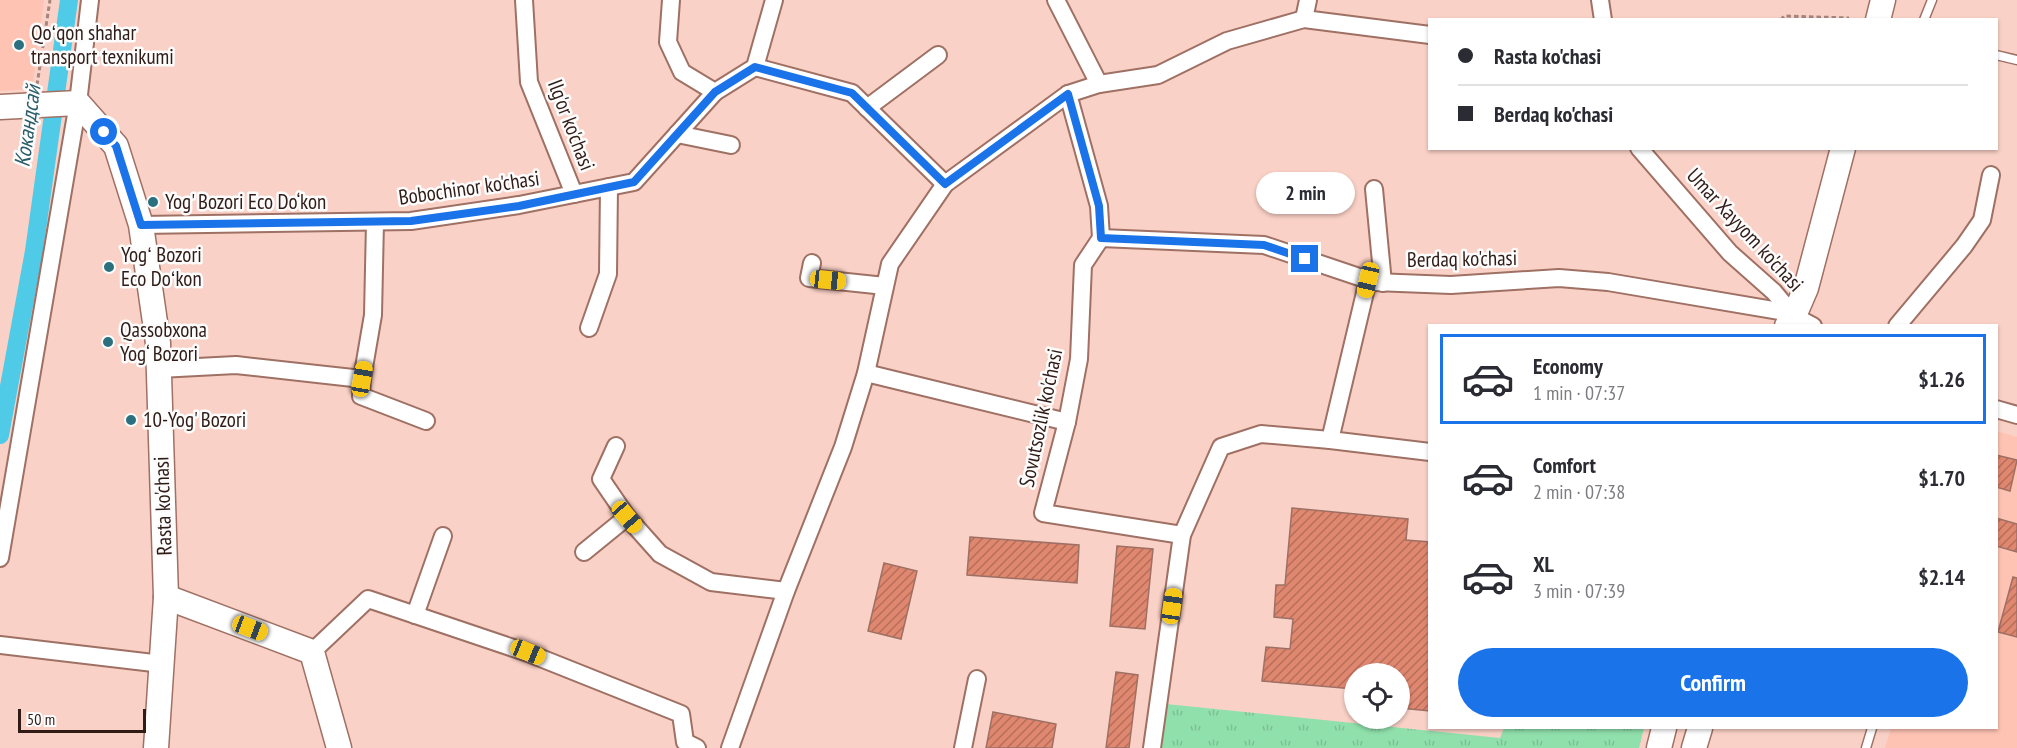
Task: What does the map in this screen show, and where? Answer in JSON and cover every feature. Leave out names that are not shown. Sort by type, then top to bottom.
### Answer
[{"type":"street","points":[[0,558],[78,103],[90,0]]},
{"type":"street","name":"Ilg'or ko'chasi","points":[[524,0],[529,82],[574,194]]},
{"type":"street","points":[[671,0],[668,42],[682,72],[715,92]]},
{"type":"street","points":[[774,0],[755,67],[852,93],[945,184]]},
{"type":"street","points":[[1056,0],[1099,84]]},
{"type":"street","points":[[1304,20],[1308,0]]},
{"type":"street","points":[[1600,0],[1603,18]]},
{"type":"street","points":[[1878,18],[1883,0]]},
{"type":"street","points":[[730,748],[786,591],[843,447],[866,373],[890,264],[945,184],[1068,94],[1099,84],[1158,75],[1227,41],[1304,20],[1428,35]]},
{"type":"street","points":[[867,108],[938,55]]},
{"type":"street","name":"Bobochinor ko'chasi","points":[[141,225],[411,221],[519,206],[634,182],[715,92],[755,67]]},
{"type":"street","points":[[1068,94],[1099,206],[1101,238]]},
{"type":"street","points":[[0,107],[78,103]]},
{"type":"street","name":"Rasta ko'chasi","points":[[78,103],[116,146],[141,225],[158,343],[166,597],[156,748]]},
{"type":"street","points":[[677,134],[731,145]]},
{"type":"street","name":"Umar Xayyom ko'chasi","points":[[1641,150],[1730,253],[1774,292],[1796,321]]},
{"type":"street","points":[[1796,321],[1842,150]]},
{"type":"street","points":[[1899,324],[1964,246],[1982,220],[1991,175]]},
{"type":"street","points":[[589,328],[608,274],[609,187]]},
{"type":"street","points":[[1330,440],[1376,281],[1374,189]]},
{"type":"street","points":[[375,222],[373,315],[361,396],[426,421]]},
{"type":"street","name":"Berdaq ko'chasi","points":[[1101,238],[1264,245],[1376,281],[1451,285],[1559,278],[1608,282],[1796,321]]},
{"type":"street","name":"Sovutsozlik ko'chasi","points":[[1101,238],[1083,265],[1079,359],[1067,422],[1043,513],[1182,535]]},
{"type":"street","points":[[812,263],[809,278],[885,286]]},
{"type":"street","points":[[159,369],[236,365],[362,379]]},
{"type":"street","points":[[866,373],[1067,422]]},
{"type":"street","points":[[1998,410],[2017,415]]},
{"type":"street","points":[[1152,748],[1182,535],[1221,447],[1261,434],[1428,452]]},
{"type":"street","points":[[616,446],[601,480],[627,517],[660,554],[711,582],[786,591]]},
{"type":"street","points":[[584,552],[627,517]]},
{"type":"street","points":[[415,615],[443,536]]},
{"type":"street","points":[[166,597],[312,652]]},
{"type":"street","points":[[312,652],[368,599],[528,652],[681,714],[685,742],[697,748]]},
{"type":"street","points":[[0,645],[162,664]]},
{"type":"street","points":[[312,652],[339,748]]},
{"type":"street","points":[[963,748],[977,679]]},
{"type":"street","points":[[1659,748],[1664,729]]},
{"type":"street","points":[[1694,748],[1700,729]]},
{"type":"lane","points":[[1925,18],[1932,0]]},
{"type":"lane","points":[[1998,55],[2017,60]]},
{"type":"lane","points":[[1866,748],[1872,729]]},
{"type":"path","points":[[34,104],[50,0]]},
{"type":"path","points":[[1782,18],[1784,16],[1849,18]]},
{"type":"shaded area","name":"Qoʻqon shahar transport texnikumi","points":[[0,0],[44,0],[32,89],[0,91]]},
{"type":"shaded area","points":[[1998,431],[2017,437],[2017,748],[1885,748],[1891,729],[1998,729]]},
{"type":"green space","points":[[1166,704],[1344,722],[1344,729],[1410,729],[1500,738],[1504,729],[1644,729],[1639,748],[1161,748]]},
{"type":"building","points":[[1998,455],[2017,460],[2010,491],[1998,488]]},
{"type":"building","points":[[1292,508],[1408,519],[1406,540],[1428,542],[1428,711],[1410,709],[1410,663],[1344,663],[1344,688],[1262,681],[1266,647],[1290,649],[1293,619],[1274,617],[1276,585],[1285,585]]},
{"type":"building","points":[[1998,519],[2017,524],[2017,552],[1998,547]]},
{"type":"building","points":[[970,537],[1079,545],[1077,583],[967,575]]},
{"type":"building","points":[[1117,546],[1153,549],[1145,629],[1110,626]]},
{"type":"building","points":[[884,563],[917,571],[901,639],[868,631]]},
{"type":"building","points":[[2013,577],[2017,578],[2017,637],[1998,632]]},
{"type":"building","points":[[1116,672],[1138,675],[1129,748],[1106,748]]},
{"type":"building","points":[[993,712],[1056,724],[1052,748],[986,748]]},
{"type":"waterway","name":"Кокандсай","points":[[0,435],[34,251],[69,0]]},
{"type":"place","name":"Qoʻqon shahar transport texnikumi","points":[[19,45]]},
{"type":"place","name":"Yog' Bozori Eco Do‘kon","points":[[153,202]]},
{"type":"place","name":"Yogʻ Bozori Eco Doʻkon","points":[[109,267]]},
{"type":"place","name":"Qassobxona Yog‘ Bozori","points":[[108,342]]},
{"type":"place","name":"10-Yog' Bozori","points":[[131,420]]},
{"type":"route","points":[[104,132],[116,146],[141,225],[411,221],[519,206],[634,182],[715,92],[755,67],[852,93],[945,184],[1068,94],[1099,206],[1101,238],[1264,245],[1305,259]]}]
